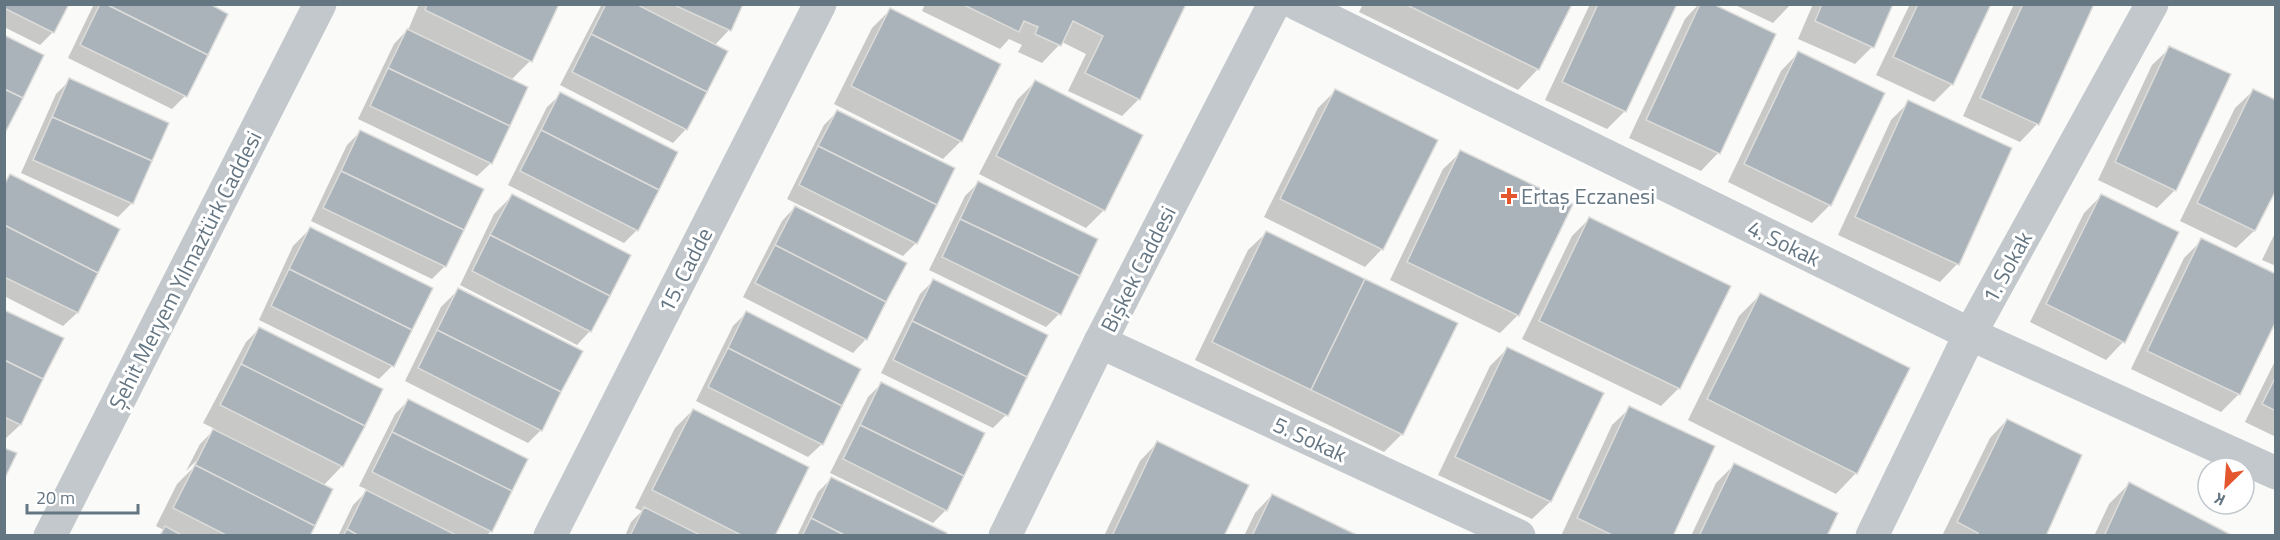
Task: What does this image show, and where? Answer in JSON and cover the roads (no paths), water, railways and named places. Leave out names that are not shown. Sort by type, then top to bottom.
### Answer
[{"type":"street","name":"Şehit Meryem Yılmaztürk Caddesi","points":[[50,536],[320,4]]},
{"type":"street","name":"15. Cadde","points":[[550,536],[820,4]]},
{"type":"street","name":"Bişkek Caddesi","points":[[1005,536],[1100,342],[1274,4]]},
{"type":"street","name":"4. Sokak","points":[[1297,4],[1970,334],[2276,473]]},
{"type":"street","name":"1. Sokak","points":[[1872,536],[1970,334],[2152,4]]},
{"type":"street","name":"5. Sokak","points":[[1100,342],[1519,536]]},
{"type":"place","name":"Ertaş Eczanesi","points":[[1509,196]]}]
